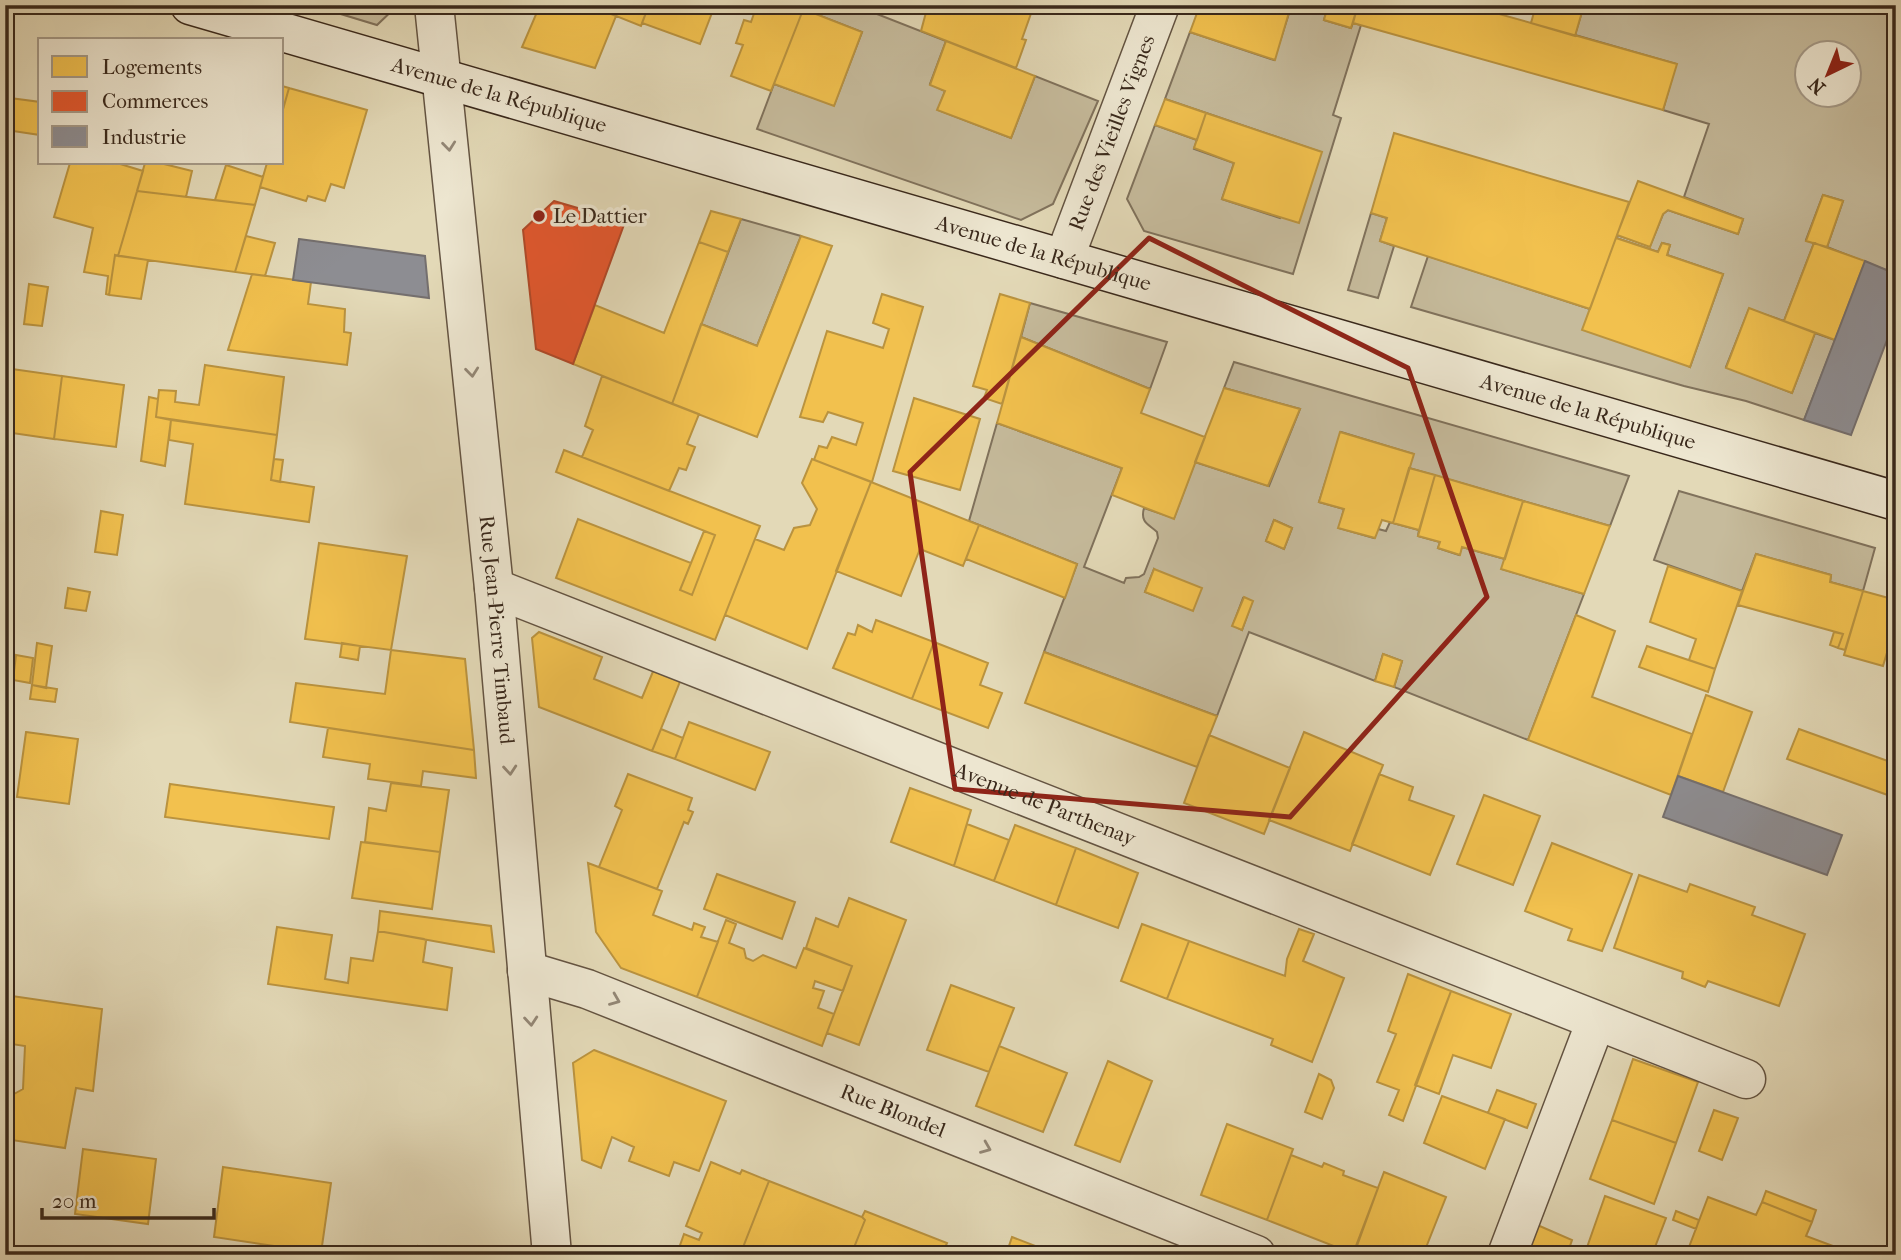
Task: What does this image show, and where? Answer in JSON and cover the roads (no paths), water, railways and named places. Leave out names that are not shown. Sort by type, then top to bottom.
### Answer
[{"type":"street","name":"Avenue de la République","points":[[190,5],[1896,501]]},
{"type":"street","name":"Rue Jean-Pierre Timbaud","points":[[435,5],[494,588],[552,1255]]},
{"type":"street","name":"Rue des Vieilles Vignes","points":[[1064,259],[1160,5]]},
{"type":"street","name":"Avenue de Parthenay","points":[[494,588],[1746,1079]]},
{"type":"street","name":"Rue Blondel","points":[[527,971],[587,989],[1256,1255]]},
{"type":"street","points":[[1507,1255],[1596,1021]]},
{"type":"place","name":"Le Dattier","points":[[539,216]]}]
